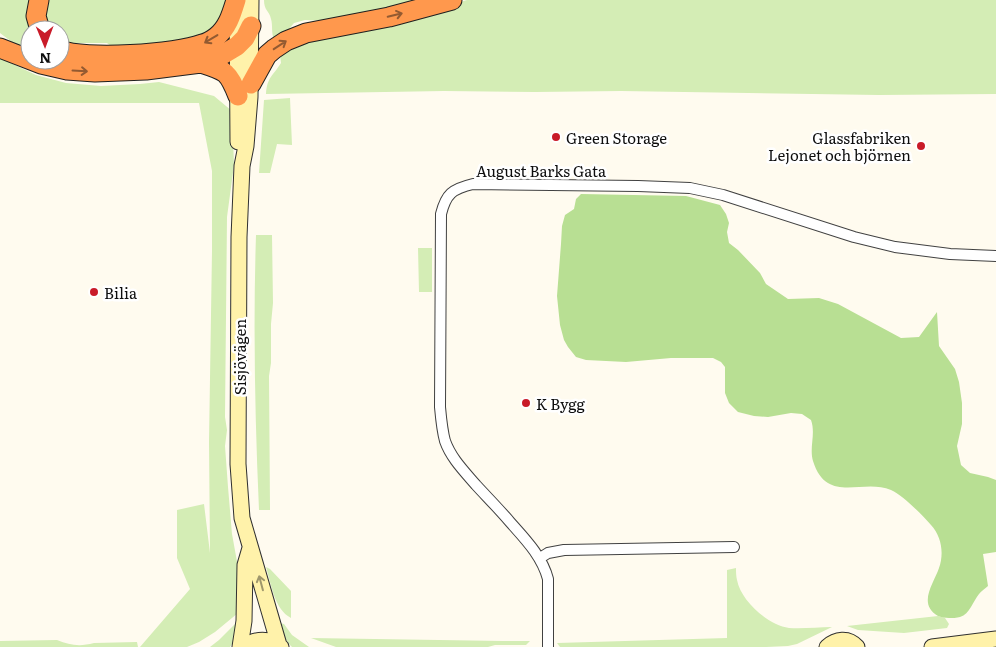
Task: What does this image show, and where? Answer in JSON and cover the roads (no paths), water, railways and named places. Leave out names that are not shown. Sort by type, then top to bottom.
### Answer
[{"type":"highway","points":[[37,20],[36,16],[39,0]]},
{"type":"highway","points":[[70,53],[109,55],[158,52],[185,49],[203,44],[216,37],[223,30],[237,0]]},
{"type":"highway","points":[[201,63],[220,69],[244,90],[267,55],[279,45],[299,36],[389,17],[452,0]]},
{"type":"highway","points":[[0,48],[41,64],[67,70],[95,72],[146,70],[201,63],[222,55],[238,46],[245,38],[251,26]]},
{"type":"street","name":"Sisjövägen","points":[[237,0],[238,46],[244,90],[246,146],[242,166],[239,237],[238,464],[242,518],[280,646]]},
{"type":"street","name":"Sisjövägen","points":[[244,90],[251,26],[251,0]]},
{"type":"street","name":"August Barks Gata","points":[[548,647],[548,579],[546,569],[526,540],[454,459],[442,428],[440,406],[440,214],[444,203],[451,193],[460,187],[473,184],[690,188],[723,196],[865,240],[895,247],[950,254],[996,256]]},
{"type":"street","points":[[540,558],[548,553],[564,550],[734,547]]},
{"type":"street","name":"Sisjövägen","points":[[242,647],[245,565],[250,548]]},
{"type":"street","points":[[932,647],[996,639]]},
{"type":"street","points":[[242,647],[253,641],[262,640],[271,641],[280,646]]},
{"type":"street","points":[[827,647],[839,640],[846,640],[854,643],[857,647]]},
{"type":"place","name":"Green Storage","points":[[556,137]]},
{"type":"place","name":"Glassfabriken Lejonet och björnen","points":[[921,146]]},
{"type":"place","name":"Bilia","points":[[94,292]]},
{"type":"place","name":"K Bygg","points":[[526,403]]}]
